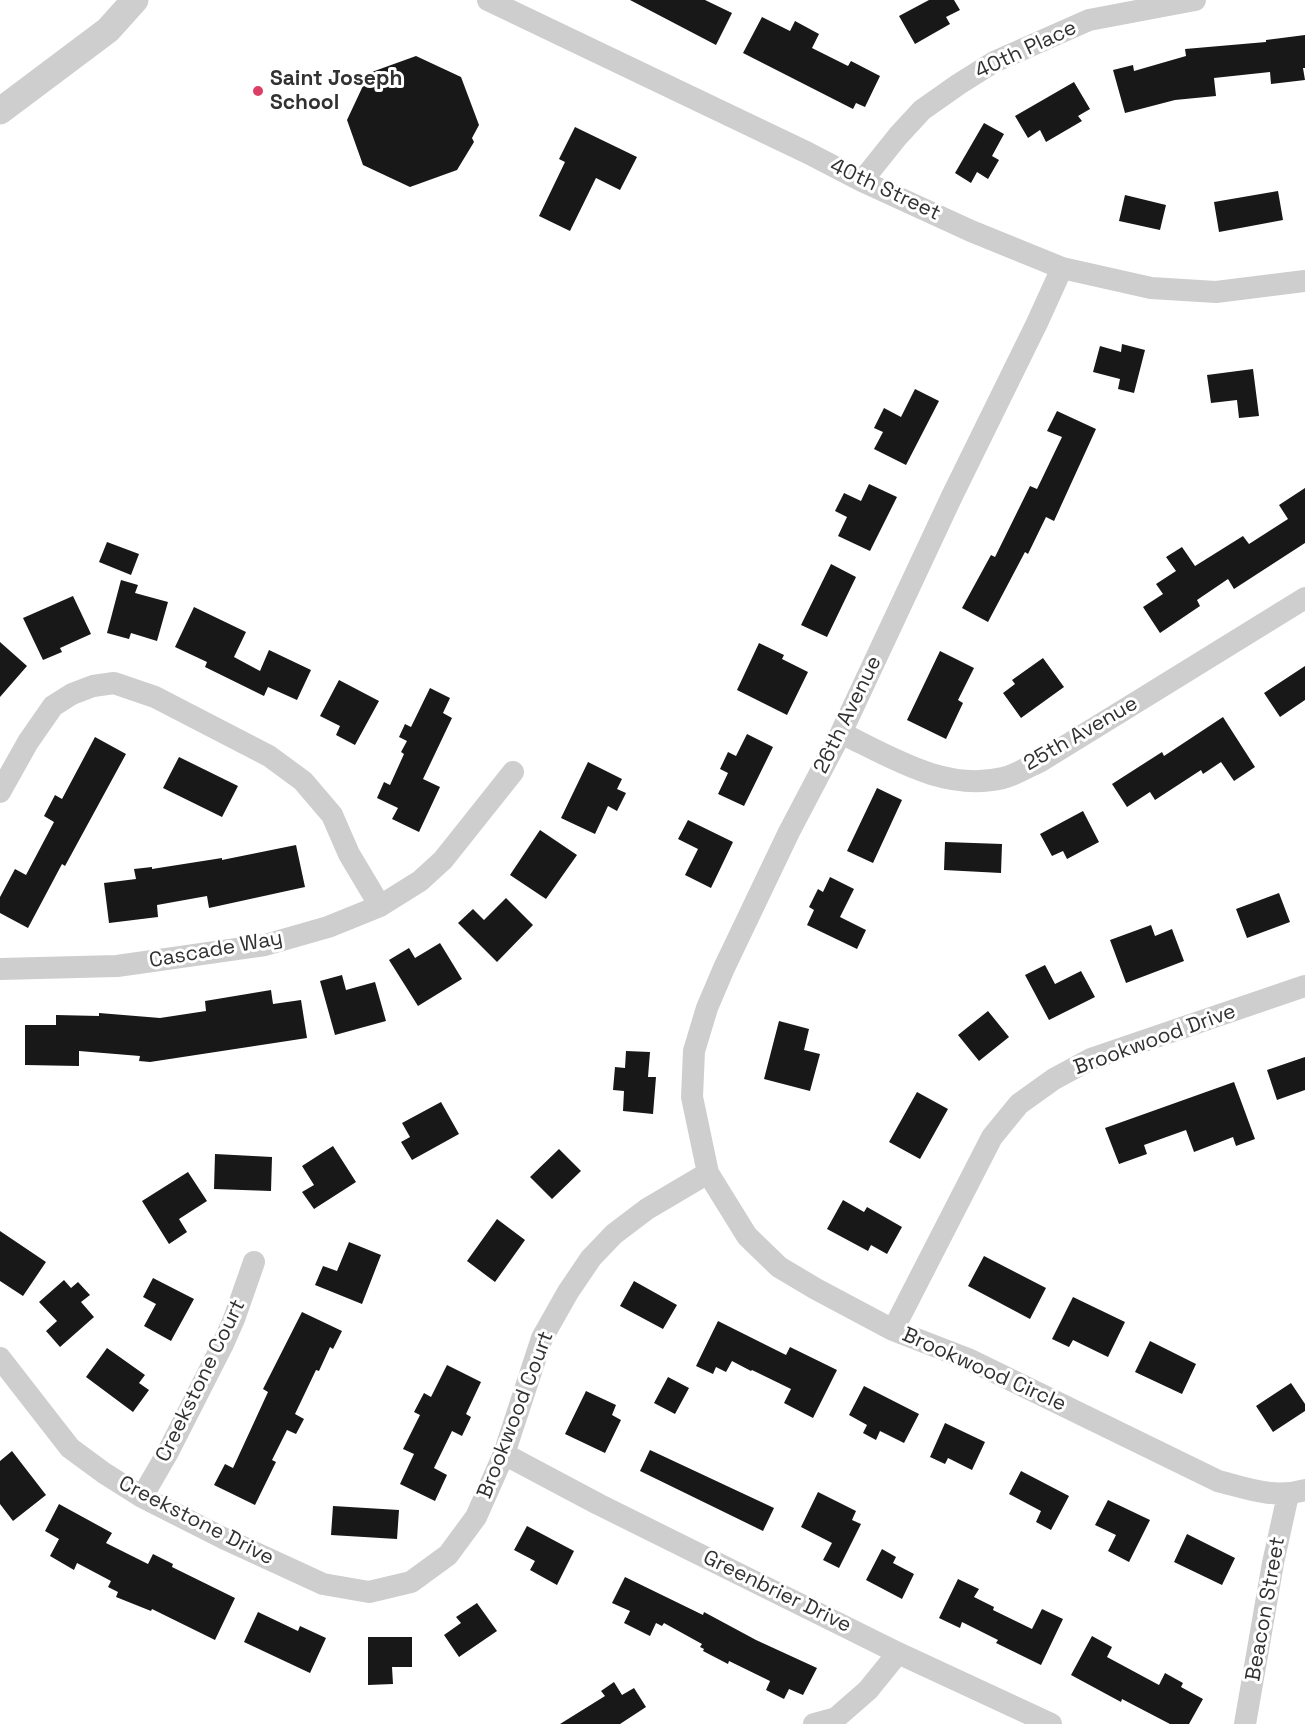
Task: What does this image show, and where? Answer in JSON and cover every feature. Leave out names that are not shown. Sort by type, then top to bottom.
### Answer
[{"type":"street","points":[[0,111],[108,30],[135,0]]},
{"type":"street","name":"40th Street","points":[[488,0],[531,9],[862,181],[971,231],[1062,268],[1151,288],[1216,292],[1305,281]]},
{"type":"street","name":"40th Place","points":[[862,181],[922,110],[994,62],[1087,10],[1195,0]]},
{"type":"street","name":"26th Avenue","points":[[708,1173],[692,1097],[694,1051],[707,1008],[789,832],[841,733],[1062,268]]},
{"type":"street","name":"25th Avenue","points":[[841,733],[920,772],[962,782],[1003,778],[1041,761],[1305,598]]},
{"type":"street","points":[[0,792],[28,742],[52,706],[72,694],[93,686],[114,683],[165,702],[269,756],[303,781],[332,815],[349,854],[380,906]]},
{"type":"street","name":"Cascade Way","points":[[0,969],[117,966],[265,945],[328,927],[380,906],[420,881],[443,860],[513,772]]},
{"type":"street","name":"Brookwood Drive","points":[[893,1330],[992,1137],[1019,1104],[1054,1079],[1091,1059],[1305,986]]},
{"type":"street","name":"Brookwood Circle","points":[[708,1173],[747,1236],[779,1267],[816,1289],[893,1330],[968,1359],[1218,1481],[1260,1492],[1296,1492]]},
{"type":"street","name":"Brookwood Court","points":[[434,1566],[448,1555],[476,1517],[504,1454],[542,1338],[568,1292],[591,1258],[614,1234],[647,1209],[708,1173]]},
{"type":"street","name":"Creekstone Court","points":[[142,1497],[168,1452],[223,1344],[254,1262]]},
{"type":"street","name":"Creekstone Drive","points":[[0,1358],[70,1448],[142,1497],[233,1543],[323,1584],[369,1592],[411,1582],[434,1566]]},
{"type":"street","name":"Greenbrier Drive","points":[[504,1454],[598,1504],[898,1653],[1051,1724]]},
{"type":"street","name":"Beacon Street","points":[[1245,1724],[1273,1563],[1296,1492]]},
{"type":"street","points":[[814,1724],[836,1718],[868,1690],[898,1653]]},
{"type":"building","points":[[630,0],[705,0],[732,13],[716,45]]},
{"type":"building","points":[[929,0],[954,0],[960,10],[946,17],[950,24],[915,44],[899,16]]},
{"type":"building","points":[[762,17],[790,31],[795,21],[819,34],[812,48],[848,66],[851,61],[880,76],[865,107],[856,103],[853,109],[743,53]]},
{"type":"building","points":[[1305,35],[1305,68],[1303,68],[1305,80],[1271,84],[1270,72],[1214,78],[1216,96],[1175,100],[1125,113],[1113,70],[1133,65],[1134,71],[1186,56],[1185,49],[1266,42],[1266,40]]},
{"type":"building","points":[[416,56],[461,77],[479,125],[472,138],[474,142],[457,170],[410,187],[363,165],[347,120],[369,73]]},
{"type":"building","points":[[1074,82],[1090,109],[1078,116],[1082,121],[1046,142],[1040,130],[1028,138],[1015,116]]},
{"type":"building","points":[[984,123],[1004,134],[992,156],[999,160],[988,179],[977,172],[971,183],[955,173]]},
{"type":"building","points":[[575,127],[637,157],[620,190],[596,178],[570,231],[539,216],[565,162],[559,159]]},
{"type":"building","points":[[1278,191],[1283,220],[1219,232],[1214,202]]},
{"type":"building","points":[[1125,195],[1166,205],[1160,230],[1119,221]]},
{"type":"building","points":[[1122,344],[1145,350],[1134,393],[1118,389],[1120,379],[1093,372],[1100,346],[1121,352]]},
{"type":"building","points":[[1253,369],[1259,416],[1239,418],[1237,400],[1211,403],[1207,375]]},
{"type":"building","points":[[915,389],[939,401],[906,465],[874,449],[883,432],[874,428],[884,408],[901,417]]},
{"type":"building","points":[[1057,411],[1096,429],[1054,521],[1046,517],[1028,554],[1025,552],[988,622],[962,608],[991,555],[995,557],[1030,486],[1037,489],[1062,437],[1047,431]]},
{"type":"building","points":[[869,484],[897,497],[870,551],[838,536],[847,517],[835,511],[844,493],[861,501]]},
{"type":"building","points":[[1305,488],[1305,543],[1234,589],[1228,579],[1197,600],[1200,606],[1160,633],[1143,607],[1163,594],[1156,584],[1176,571],[1166,557],[1182,547],[1195,566],[1243,536],[1249,544],[1288,519],[1279,505]]},
{"type":"building","points":[[107,542],[139,554],[131,575],[99,562]]},
{"type":"building","points":[[831,564],[856,577],[827,637],[801,625]]},
{"type":"building","points":[[121,580],[138,585],[135,593],[168,602],[157,641],[131,633],[129,639],[107,633]]},
{"type":"building","points":[[73,596],[91,634],[60,648],[62,652],[43,660],[23,618]]},
{"type":"building","points":[[194,607],[246,632],[234,657],[260,671],[269,650],[311,670],[297,700],[268,687],[264,696],[205,667],[207,662],[175,647]]},
{"type":"building","points":[[0,642],[27,666],[0,697]]},
{"type":"building","points":[[759,643],[784,655],[782,659],[808,672],[787,715],[737,690]]},
{"type":"building","points":[[940,651],[974,668],[958,700],[963,703],[946,739],[907,720]]},
{"type":"building","points":[[1043,658],[1064,687],[1021,718],[1003,693],[1015,684],[1012,680]]},
{"type":"building","points":[[1305,666],[1305,700],[1280,717],[1264,693]]},
{"type":"building","points":[[339,680],[379,701],[355,745],[336,735],[340,726],[320,716]]},
{"type":"building","points":[[430,688],[450,698],[443,713],[452,718],[423,779],[440,787],[419,832],[392,819],[398,808],[377,798],[384,782],[390,785],[404,754],[401,752],[407,741],[399,737],[405,724],[411,727]]},
{"type":"building","points":[[1223,717],[1255,767],[1234,781],[1221,762],[1203,774],[1201,770],[1155,800],[1150,792],[1127,807],[1112,784],[1162,752],[1164,756]]},
{"type":"building","points":[[747,734],[773,747],[744,806],[718,794],[728,773],[720,769],[728,752],[736,756]]},
{"type":"building","points":[[95,737],[126,754],[65,866],[62,864],[28,928],[0,913],[0,897],[15,869],[26,875],[54,822],[44,816],[55,795],[62,799]]},
{"type":"building","points":[[179,757],[238,786],[222,817],[163,788]]},
{"type":"building","points":[[588,762],[622,779],[617,789],[626,793],[617,811],[608,806],[595,834],[561,818]]},
{"type":"building","points":[[877,788],[902,800],[873,863],[847,851]]},
{"type":"building","points":[[1083,811],[1099,842],[1067,859],[1063,851],[1052,856],[1040,834]]},
{"type":"building","points":[[688,820],[733,842],[711,888],[685,875],[698,849],[678,839]]},
{"type":"building","points":[[540,830],[577,855],[546,899],[510,875]]},
{"type":"building","points":[[945,842],[1002,844],[1001,873],[944,870]]},
{"type":"building","points":[[296,845],[305,887],[209,908],[207,896],[157,905],[158,917],[109,923],[104,883],[136,879],[134,869],[152,867],[152,869],[222,858],[222,860]]},
{"type":"building","points":[[830,877],[854,889],[840,917],[866,930],[857,949],[807,925],[814,910],[809,907],[818,889],[823,892]]},
{"type":"building","points":[[1279,893],[1290,922],[1247,938],[1236,909]]},
{"type":"building","points":[[506,898],[533,925],[497,962],[458,923],[473,909],[484,920]]},
{"type":"building","points":[[1151,925],[1155,936],[1172,929],[1184,961],[1126,983],[1110,940]]},
{"type":"building","points":[[440,943],[462,979],[418,1006],[389,960],[409,948],[415,958]]},
{"type":"building","points":[[1045,965],[1055,984],[1081,971],[1095,997],[1049,1020],[1025,975]]},
{"type":"building","points":[[342,975],[346,990],[375,982],[386,1021],[335,1035],[320,981]]},
{"type":"building","points":[[271,990],[273,1004],[301,1000],[307,1038],[150,1062],[139,1061],[140,1056],[79,1051],[79,1066],[25,1065],[25,1025],[56,1025],[56,1015],[99,1016],[99,1013],[160,1018],[206,1011],[205,1001]]},
{"type":"building","points":[[988,1011],[1009,1037],[979,1061],[958,1035]]},
{"type":"building","points":[[779,1021],[809,1029],[804,1050],[820,1054],[810,1091],[764,1079]]},
{"type":"building","points":[[626,1051],[650,1052],[648,1077],[656,1077],[653,1114],[623,1111],[624,1091],[613,1090],[615,1067],[625,1068]]},
{"type":"building","points":[[1305,1057],[1305,1090],[1277,1100],[1267,1070]]},
{"type":"building","points":[[1234,1082],[1255,1139],[1236,1146],[1233,1137],[1194,1152],[1186,1130],[1144,1145],[1147,1154],[1119,1164],[1105,1128]]},
{"type":"building","points":[[917,1092],[948,1109],[920,1159],[889,1142]]},
{"type":"building","points":[[441,1102],[459,1134],[412,1160],[401,1142],[410,1137],[402,1123]]},
{"type":"building","points":[[333,1146],[356,1182],[314,1209],[302,1192],[314,1185],[302,1166]]},
{"type":"building","points":[[559,1149],[581,1171],[552,1199],[530,1177]]},
{"type":"building","points":[[215,1154],[272,1157],[271,1191],[214,1189]]},
{"type":"building","points":[[188,1172],[207,1201],[179,1219],[187,1232],[169,1244],[142,1201]]},
{"type":"building","points":[[843,1200],[864,1212],[867,1207],[902,1227],[887,1254],[871,1245],[868,1251],[827,1229]]},
{"type":"building","points":[[497,1219],[525,1240],[495,1282],[467,1261]]},
{"type":"building","points":[[0,1231],[46,1262],[23,1296],[0,1281]]},
{"type":"building","points":[[349,1242],[381,1255],[362,1304],[315,1285],[323,1266],[337,1271]]},
{"type":"building","points":[[984,1256],[1046,1288],[1030,1319],[968,1286]]},
{"type":"building","points":[[153,1278],[194,1299],[171,1341],[144,1326],[156,1304],[143,1297]]},
{"type":"building","points":[[64,1280],[71,1288],[78,1282],[90,1295],[81,1302],[94,1317],[60,1347],[46,1331],[57,1321],[39,1302]]},
{"type":"building","points":[[634,1281],[677,1305],[663,1329],[620,1306]]},
{"type":"building","points":[[1073,1297],[1125,1322],[1108,1357],[1073,1340],[1069,1347],[1052,1339]]},
{"type":"building","points":[[302,1312],[342,1331],[333,1349],[330,1347],[319,1371],[316,1370],[295,1414],[304,1419],[296,1434],[287,1430],[272,1460],[276,1462],[255,1505],[214,1485],[225,1464],[233,1468],[268,1392],[263,1389]]},
{"type":"building","points":[[718,1321],[786,1355],[790,1347],[837,1370],[813,1418],[784,1403],[791,1389],[732,1361],[726,1372],[716,1367],[713,1374],[696,1366]]},
{"type":"building","points":[[1150,1341],[1196,1364],[1182,1394],[1135,1372]]},
{"type":"building","points":[[107,1348],[145,1375],[139,1383],[149,1390],[133,1412],[86,1377]]},
{"type":"building","points":[[447,1365],[481,1382],[466,1414],[471,1417],[462,1436],[452,1431],[434,1468],[447,1475],[435,1501],[400,1484],[414,1454],[403,1449],[420,1415],[414,1412],[424,1393],[431,1397]]},
{"type":"building","points":[[668,1377],[689,1388],[675,1414],[654,1403]]},
{"type":"building","points":[[1291,1383],[1305,1404],[1305,1411],[1273,1432],[1256,1406]]},
{"type":"building","points":[[864,1386],[919,1414],[904,1443],[880,1431],[876,1440],[863,1433],[867,1425],[849,1415]]},
{"type":"building","points":[[586,1391],[616,1405],[612,1415],[621,1420],[605,1453],[565,1434]]},
{"type":"building","points":[[945,1423],[985,1442],[972,1470],[948,1458],[945,1464],[930,1457]]},
{"type":"building","points":[[650,1450],[774,1508],[763,1531],[640,1471]]},
{"type":"building","points":[[12,1451],[46,1495],[13,1521],[0,1504],[0,1461]]},
{"type":"building","points":[[1021,1471],[1069,1496],[1051,1530],[1036,1522],[1041,1511],[1009,1494]]},
{"type":"building","points":[[818,1492],[856,1511],[852,1520],[861,1524],[839,1568],[823,1560],[832,1543],[801,1527]]},
{"type":"building","points":[[1108,1500],[1150,1520],[1129,1562],[1108,1551],[1116,1535],[1095,1525]]},
{"type":"building","points":[[59,1504],[112,1533],[106,1543],[148,1564],[153,1554],[173,1564],[172,1567],[235,1598],[215,1640],[152,1609],[151,1611],[116,1597],[118,1592],[108,1587],[111,1581],[77,1563],[74,1570],[50,1556],[59,1539],[45,1531]]},
{"type":"building","points":[[333,1506],[399,1510],[397,1539],[331,1535]]},
{"type":"building","points":[[527,1526],[574,1551],[557,1585],[530,1570],[535,1561],[514,1550]]},
{"type":"building","points":[[1187,1534],[1235,1558],[1222,1585],[1174,1562]]},
{"type":"building","points":[[882,1549],[896,1557],[893,1563],[914,1574],[902,1599],[866,1580]]},
{"type":"building","points":[[625,1577],[703,1615],[704,1612],[756,1640],[817,1668],[803,1695],[789,1689],[784,1699],[766,1690],[770,1681],[703,1651],[704,1649],[700,1647],[702,1644],[664,1623],[662,1626],[656,1623],[650,1636],[624,1623],[630,1611],[612,1603]]},
{"type":"building","points":[[958,1579],[979,1589],[974,1597],[994,1607],[993,1610],[1032,1629],[1042,1609],[1063,1619],[1041,1665],[996,1643],[998,1640],[962,1622],[960,1628],[939,1618]]},
{"type":"building","points":[[477,1603],[497,1631],[459,1657],[444,1635],[461,1623],[456,1617]]},
{"type":"building","points":[[258,1612],[298,1631],[300,1626],[326,1638],[310,1673],[244,1642]]},
{"type":"building","points":[[1092,1636],[1112,1647],[1107,1657],[1159,1685],[1165,1673],[1183,1683],[1181,1687],[1203,1699],[1189,1724],[1170,1724],[1122,1699],[1121,1702],[1071,1675]]},
{"type":"building","points":[[368,1637],[412,1637],[412,1667],[392,1667],[393,1684],[368,1685]]},
{"type":"building","points":[[614,1682],[622,1695],[634,1688],[646,1707],[620,1724],[560,1724],[605,1696],[601,1691]]},
{"type":"place","name":"Saint Joseph School","points":[[258,91]]}]
